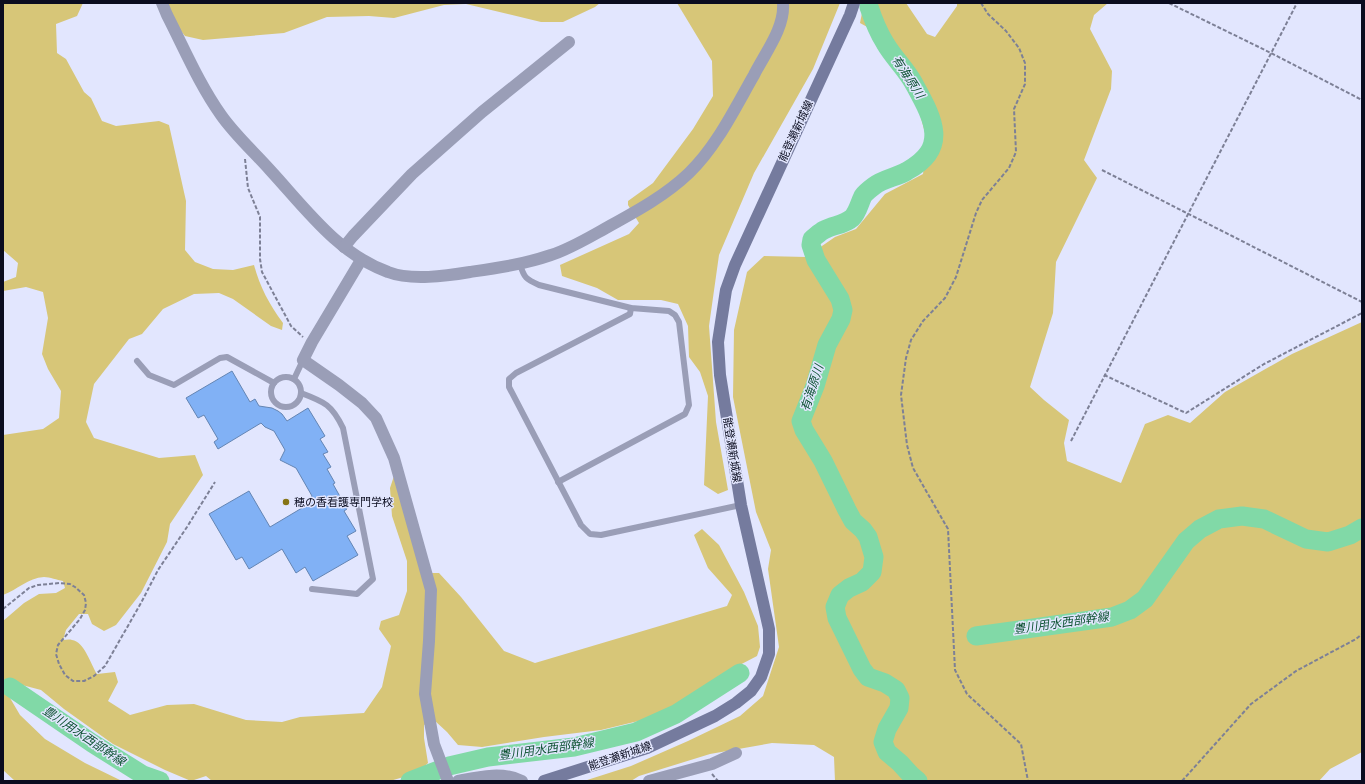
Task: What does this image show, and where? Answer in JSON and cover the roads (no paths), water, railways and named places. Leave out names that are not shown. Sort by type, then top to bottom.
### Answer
[{"type":"main road","name":"能登瀬新城線","points":[[544,781],[647,748],[715,716],[736,703],[761,677],[769,654],[769,630],[741,505],[720,375],[718,342],[726,290],[735,265],[850,15],[854,3]]},
{"type":"street","points":[[162,3],[207,92],[222,116],[331,237],[361,260],[389,273],[418,277],[448,276],[520,264],[553,255],[584,240],[664,194],[690,173],[710,148],[726,124],[778,31],[783,3]]},
{"type":"street","points":[[344,247],[412,174],[482,112],[569,42]]},
{"type":"street","points":[[361,260],[312,342],[303,360],[362,403],[376,418],[394,458],[431,590],[425,694],[434,744],[440,761],[451,780],[480,776],[508,776],[522,781]]},
{"type":"street","points":[[649,781],[712,764],[736,753]]},
{"type":"lane","points":[[520,264],[523,275],[527,279],[539,285],[631,308],[669,311],[675,315],[679,322],[689,406],[685,414],[558,482]]},
{"type":"lane","points":[[631,308],[630,314],[516,373],[509,379],[509,387],[581,525],[590,534],[601,535],[741,505]]},
{"type":"lane","points":[[137,360],[149,375],[174,385],[220,358],[227,357],[274,383]]},
{"type":"lane","points":[[294,379],[303,360]]},
{"type":"lane","points":[[281,377],[294,379],[298,383],[301,393],[296,402],[292,405],[282,406],[277,404],[272,396],[271,387],[274,383],[281,377]]},
{"type":"lane","points":[[301,393],[326,403],[336,414],[343,428],[373,579],[357,594],[312,589]]},
{"type":"waterway","name":"有海原川","points":[[869,7],[882,39],[910,77],[926,107],[934,131],[933,142],[929,152],[921,162],[907,171],[872,187],[866,192],[852,218],[846,222],[824,230],[812,239],[811,245],[816,260],[840,299],[843,310],[841,319],[827,345],[815,386],[801,421],[804,430],[823,461],[853,521],[868,537],[874,557],[872,572],[862,582],[849,588],[840,595],[835,607],[837,618],[862,669],[868,677],[885,683],[896,690],[900,698],[899,708],[887,729],[883,742],[887,752],[918,781]]},
{"type":"waterway","name":"豊川用水西部幹線","points":[[976,636],[1112,617],[1130,610],[1145,599],[1186,541],[1200,529],[1219,519],[1242,516],[1264,519],[1306,539],[1328,542],[1350,535],[1362,528]]},
{"type":"waterway","name":"豊川用水西部幹線","points":[[410,781],[449,766],[488,757],[574,747],[636,732],[676,714],[740,673]]},
{"type":"waterway","name":"豊川用水西部幹線","points":[[10,687],[92,743],[143,775],[160,781]]},
{"type":"place","name":"穂の香看護専門学校","points":[[286,502]]}]
